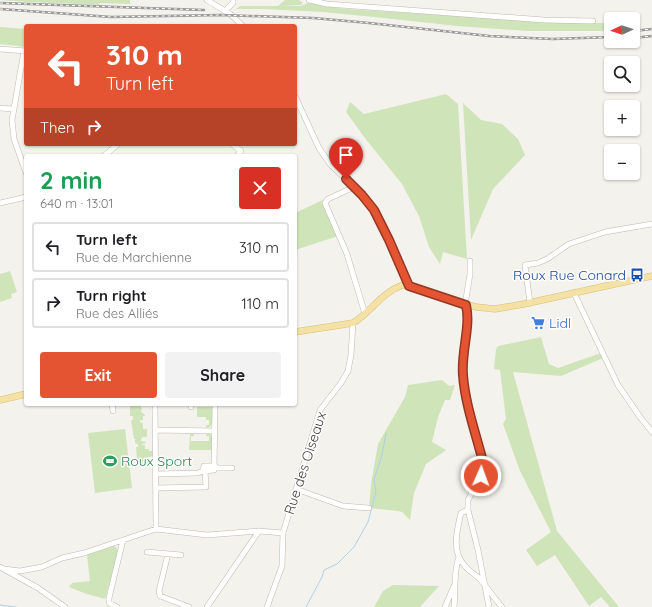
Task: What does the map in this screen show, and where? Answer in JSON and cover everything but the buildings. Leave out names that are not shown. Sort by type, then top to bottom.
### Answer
[{"type":"main road","points":[[297,332],[353,323],[393,289],[403,285],[466,305],[495,309],[530,303],[652,276]]},
{"type":"main road","points":[[0,400],[24,394]]},
{"type":"street","points":[[207,0],[226,10],[241,24]]},
{"type":"street","points":[[226,10],[233,3],[233,0]]},
{"type":"street","points":[[309,0],[327,4],[544,20],[593,21]]},
{"type":"street","points":[[0,49],[24,51]]},
{"type":"street","points":[[24,56],[13,108],[12,129],[24,167]]},
{"type":"street","points":[[297,101],[318,148],[330,164],[354,187],[374,210],[409,286]]},
{"type":"street","points":[[0,108],[13,108]]},
{"type":"street","points":[[106,154],[116,146]]},
{"type":"street","points":[[235,146],[241,151]]},
{"type":"street","points":[[239,154],[242,146]]},
{"type":"street","points":[[354,187],[328,199],[325,203],[347,254],[365,314]]},
{"type":"street","points":[[0,203],[24,197]]},
{"type":"street","points":[[530,303],[525,265],[547,259],[569,244],[605,232],[652,224]]},
{"type":"street","points":[[470,261],[466,305],[468,315],[463,374],[483,467],[481,476],[468,500],[468,510],[486,587],[489,607]]},
{"type":"street","points":[[574,293],[618,385],[652,432]]},
{"type":"street","name":"Rue des Oiseaux","points":[[266,607],[282,566],[283,533],[320,410],[341,383],[348,370],[351,355],[353,323]]},
{"type":"street","points":[[112,406],[113,411]]},
{"type":"street","points":[[155,406],[156,529]]},
{"type":"street","points":[[215,406],[215,468]]},
{"type":"street","points":[[155,430],[215,431]]},
{"type":"street","points":[[156,488],[206,487],[204,466],[215,468],[232,468]]},
{"type":"street","points":[[156,474],[198,473],[204,471]]},
{"type":"street","points":[[296,489],[343,506],[369,508]]},
{"type":"street","points":[[468,510],[461,513],[458,527],[456,543],[459,557],[464,566],[479,579],[502,607]]},
{"type":"street","points":[[1,567],[20,571],[42,567],[62,558],[84,553],[156,529],[207,536],[259,531],[283,533]]},
{"type":"street","points":[[207,607],[259,531]]},
{"type":"street","points":[[117,607],[110,603],[109,598],[123,540]]},
{"type":"street","points":[[147,552],[181,555]]},
{"type":"street","points":[[168,554],[159,591],[160,596],[189,607]]},
{"type":"street","points":[[454,607],[455,583],[459,557]]},
{"type":"street","points":[[1,567],[38,588],[65,607]]},
{"type":"street","points":[[444,607],[455,583]]},
{"type":"green space","points":[[0,0],[130,0],[130,4],[100,3],[99,5]]},
{"type":"green space","points":[[285,0],[299,0],[303,3],[301,5],[280,6],[301,6],[308,3],[346,9],[560,23],[604,23],[604,31],[528,31],[457,26],[323,12],[236,9],[240,6],[278,6]]},
{"type":"green space","points":[[0,27],[24,29],[24,47],[0,44]]},
{"type":"green space","points":[[446,94],[458,104],[467,259],[443,252],[440,264],[429,247],[419,216],[402,184],[346,112],[350,102],[364,114]]},
{"type":"green space","points":[[463,103],[481,120],[502,124],[518,139],[525,155],[493,189],[471,240]]},
{"type":"green space","points":[[323,200],[338,236],[297,249],[297,212]]},
{"type":"green space","points":[[10,271],[17,292],[11,294],[12,298],[0,302],[0,274]]},
{"type":"green space","points":[[541,337],[549,364],[558,368],[601,353],[603,358],[561,376],[513,372],[557,531],[619,607],[610,607],[601,597],[589,606],[555,555],[537,566],[526,550],[551,532],[520,471],[503,424],[506,419],[500,370],[494,369],[496,349],[498,346]]},
{"type":"green space","points":[[442,380],[449,386],[455,385],[450,400],[445,400],[438,417],[432,442],[446,450],[426,464],[414,493],[410,520],[402,512],[369,508],[371,484],[378,444],[405,397],[408,385]]},
{"type":"green space","points":[[130,406],[141,406],[141,412],[145,416],[143,416],[143,420],[140,420],[140,422],[143,423],[143,429],[147,429],[147,437],[143,437],[141,439],[141,441],[146,443],[142,445],[145,445],[145,449],[153,451],[153,456],[146,459],[146,465],[139,465],[139,459],[137,459],[136,447],[138,447],[138,444],[135,443],[136,439],[134,439],[131,420],[133,420],[133,416],[130,416]]},
{"type":"green space","points":[[197,407],[212,407],[212,423],[210,427],[206,428],[206,425],[209,425],[209,420],[206,420],[206,417],[197,417]]},
{"type":"green space","name":"Roux Sport","points":[[125,429],[132,488],[95,493],[88,433]]},
{"type":"green space","points":[[190,434],[194,434],[194,436],[191,436],[191,441],[209,441],[209,436],[206,436],[206,434],[210,434],[212,436],[212,450],[189,450]]},
{"type":"green space","points":[[114,546],[118,551],[105,599],[69,587],[72,583],[90,581],[87,555]]},
{"type":"green space","points":[[393,585],[439,586],[420,607],[374,607],[383,591]]},
{"type":"waterway","points":[[306,607],[322,577],[324,570],[337,564],[354,547],[368,522],[376,491],[374,480],[382,455],[386,433]]},
{"type":"waterway","points":[[0,605],[16,607]]},
{"type":"railway","points":[[0,3],[204,10]]},
{"type":"railway","points":[[0,9],[111,17],[221,15],[313,18],[489,36],[553,39],[604,37]]},
{"type":"railway","points":[[640,30],[652,29]]},
{"type":"railway","points":[[640,37],[652,36]]},
{"type":"place","name":"Roux Rue Conard","points":[[637,275]]},
{"type":"place","name":"Lidl","points":[[538,323]]},
{"type":"place","name":"Roux Sport","points":[[110,461]]},
{"type":"route","points":[[346,179],[374,210],[409,286],[466,305],[468,315],[463,374],[482,458],[483,467],[481,476]]}]
